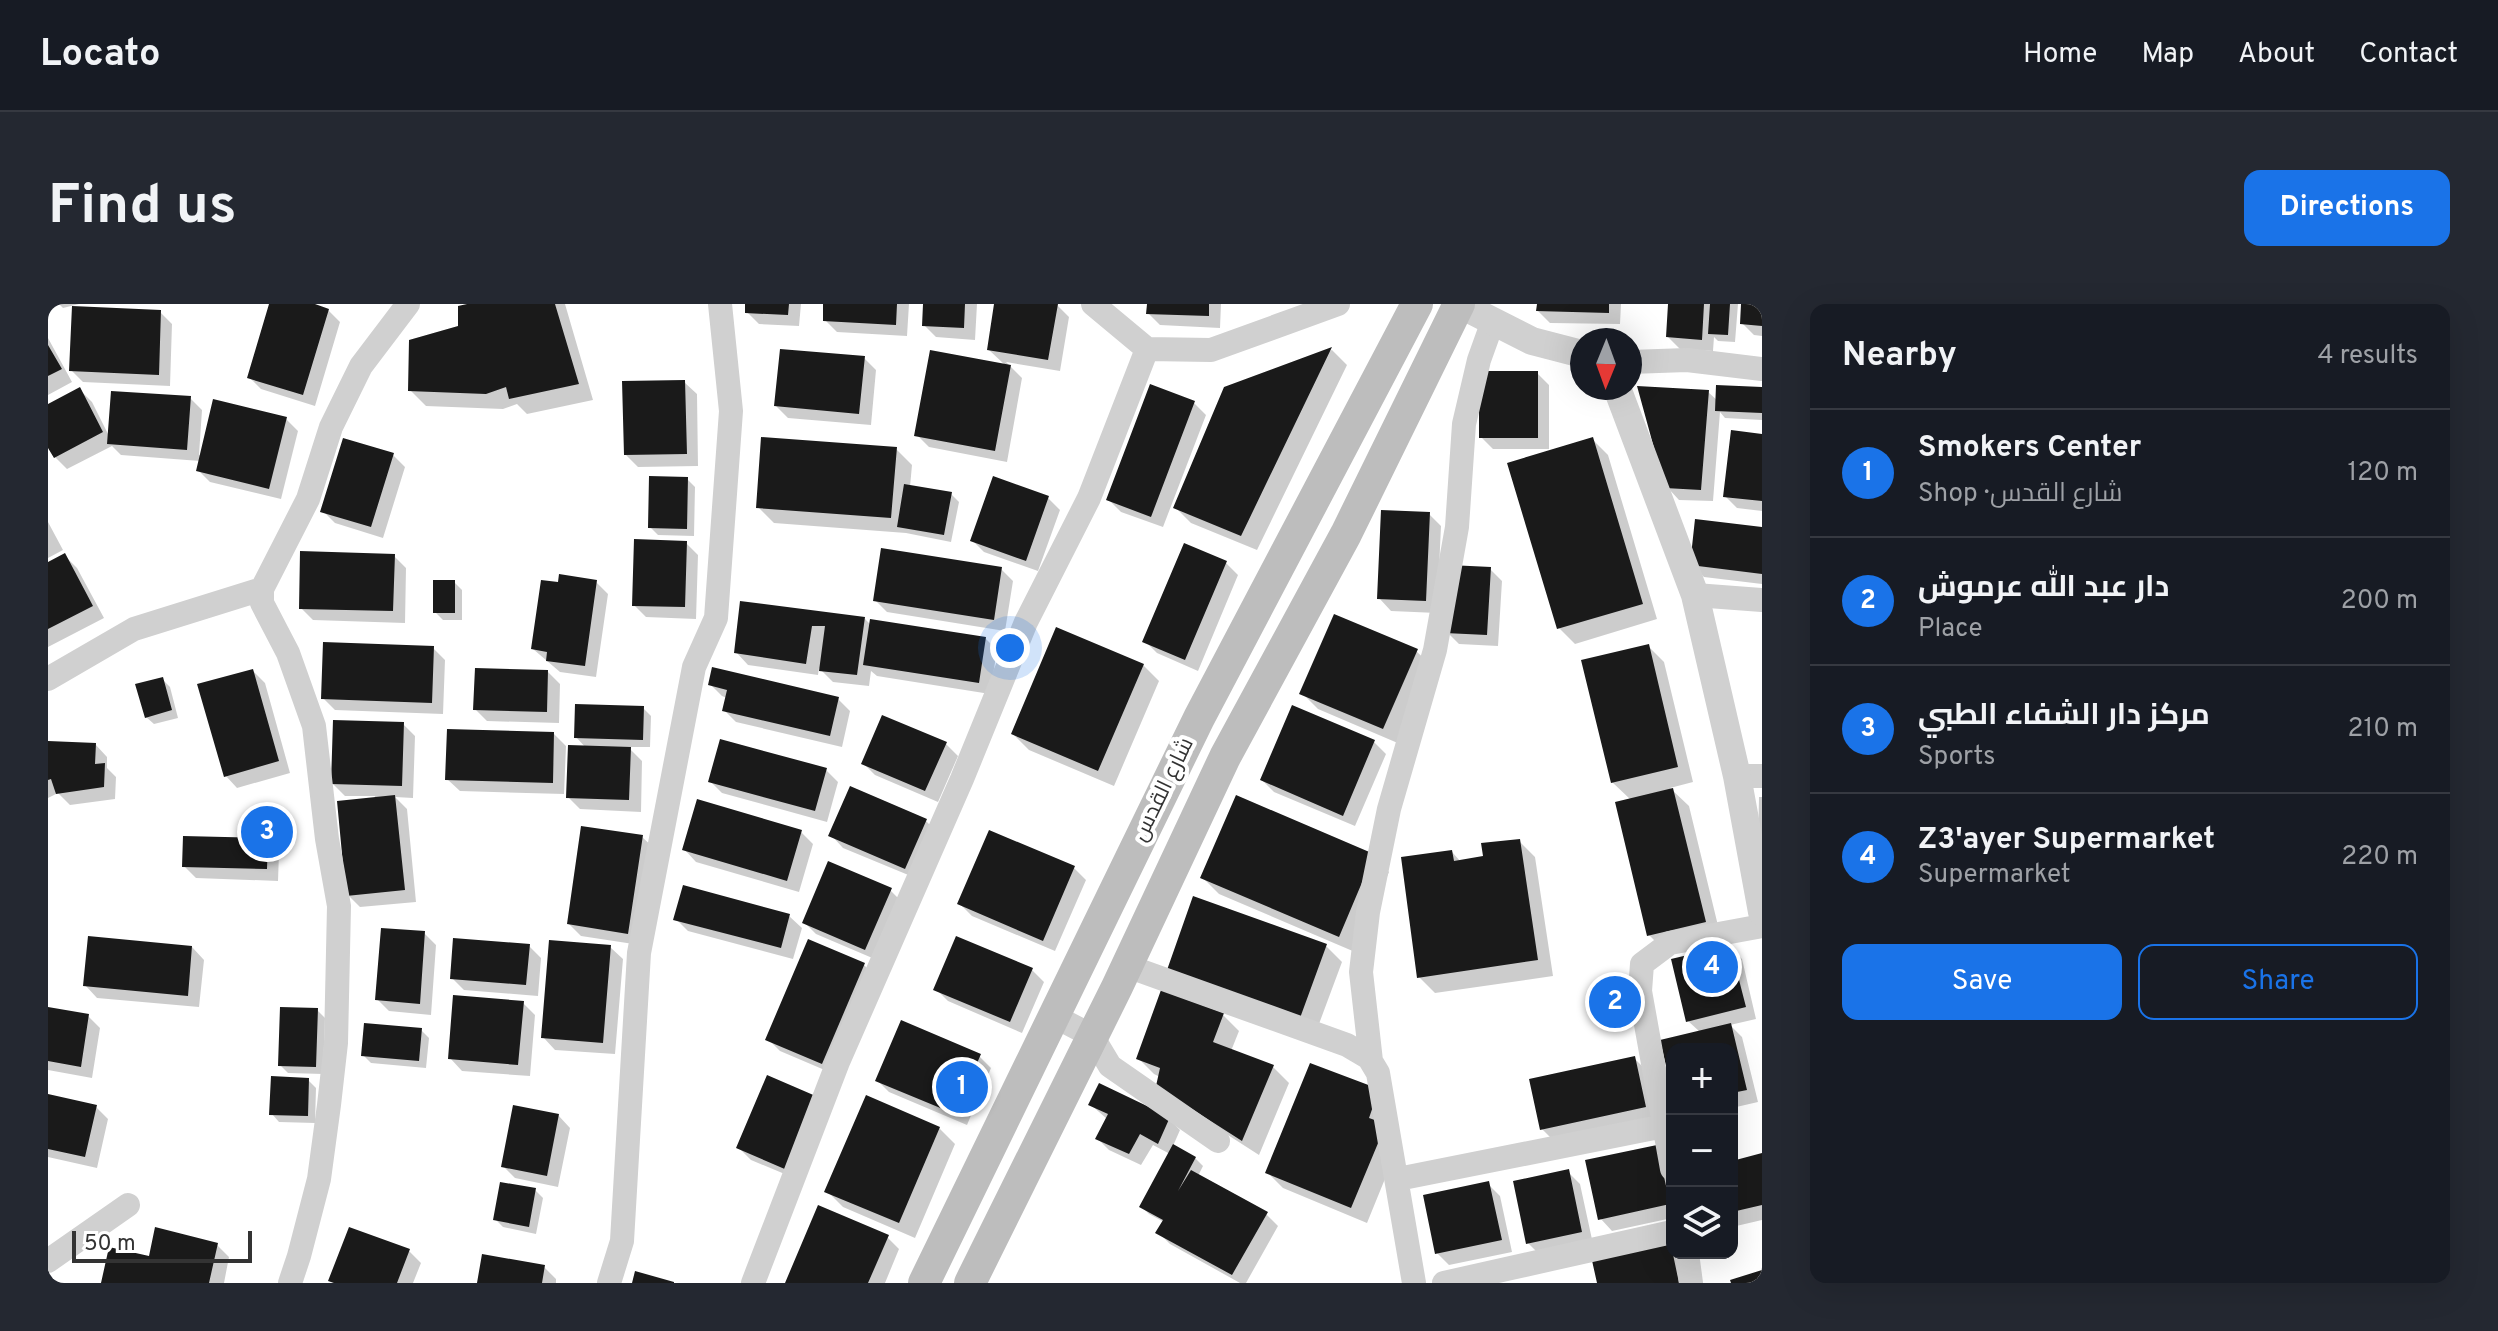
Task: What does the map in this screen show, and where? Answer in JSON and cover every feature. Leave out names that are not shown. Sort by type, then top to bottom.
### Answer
[{"type":"main road","name":"شارع القدس","points":[[924,1283],[1199,718],[1417,304]]},
{"type":"main road","name":"شارع القدس","points":[[970,1283],[1127,966],[1225,757],[1346,534],[1458,304]]},
{"type":"street","points":[[609,1283],[622,1241],[639,953],[694,667],[716,618],[731,411],[720,304]]},
{"type":"street","points":[[1093,304],[1147,349],[1211,350],[1338,304]]},
{"type":"street","points":[[1458,304],[1532,341],[1570,351]]},
{"type":"street","points":[[290,1283],[319,1179],[329,1105],[336,1043],[339,906],[327,839],[314,726],[288,653],[262,603],[262,589],[308,499],[331,427],[361,366],[406,305]]},
{"type":"street","points":[[1414,1283],[1378,1073],[1371,1061],[1361,972],[1368,912],[1389,809],[1435,650],[1457,527],[1464,424],[1479,360],[1493,321]]},
{"type":"street","points":[[753,1283],[838,1062],[919,879],[1026,622],[1089,498],[1147,349]]},
{"type":"street","points":[[1642,362],[1687,360],[1762,369]]},
{"type":"street","points":[[1622,400],[1695,595],[1750,776],[1762,912]]},
{"type":"street","points":[[48,679],[134,629],[262,589]]},
{"type":"street","points":[[1695,595],[1762,600]]},
{"type":"street","points":[[1666,1137],[1640,991],[1642,964],[1670,943],[1762,926]]},
{"type":"street","points":[[1127,966],[1347,1045],[1371,1061]]},
{"type":"street","points":[[1054,1016],[1092,1036],[1110,1066],[1218,1141]]},
{"type":"street","points":[[1398,1179],[1664,1126]]},
{"type":"street","points":[[48,1261],[128,1205]]},
{"type":"street","points":[[1444,1283],[1666,1233]]},
{"type":"street","points":[[1688,1259],[1691,1283]]},
{"type":"building","points":[[269,304],[315,304],[329,309],[303,395],[247,378]]},
{"type":"building","points":[[555,304],[579,384],[509,399],[506,387],[486,394],[408,391],[409,340],[458,326],[458,306]]},
{"type":"building","points":[[745,304],[789,304],[788,315],[745,313]]},
{"type":"building","points":[[823,304],[897,304],[896,325],[823,321]]},
{"type":"building","points":[[923,304],[965,304],[964,328],[922,326]]},
{"type":"building","points":[[994,304],[1058,304],[1048,360],[987,350]]},
{"type":"building","points":[[1147,304],[1209,304],[1209,316],[1146,314]]},
{"type":"building","points":[[1537,304],[1609,304],[1609,313],[1536,311]]},
{"type":"building","points":[[1668,304],[1704,304],[1702,340],[1666,337]]},
{"type":"building","points":[[1710,304],[1730,304],[1728,335],[1708,334]]},
{"type":"building","points":[[1741,304],[1762,304],[1762,326],[1740,324]]},
{"type":"building","points":[[72,306],[161,310],[159,375],[69,371]]},
{"type":"building","points":[[48,345],[62,369],[48,376]]},
{"type":"building","points":[[1332,347],[1241,536],[1173,508],[1224,387]]},
{"type":"building","points":[[780,349],[865,356],[859,414],[774,406]]},
{"type":"building","points":[[930,350],[1011,365],[995,451],[914,436]]},
{"type":"building","points":[[1479,371],[1538,371],[1538,438],[1479,438]]},
{"type":"building","points":[[685,380],[687,454],[624,455],[622,381]]},
{"type":"building","points":[[1150,384],[1195,401],[1151,517],[1106,500]]},
{"type":"building","points":[[1716,385],[1762,387],[1762,413],[1715,411]]},
{"type":"building","points":[[1642,386],[1709,390],[1701,490],[1665,488],[1641,400]]},
{"type":"building","points":[[80,387],[103,432],[54,458],[48,448],[48,404]]},
{"type":"building","points":[[111,391],[191,396],[187,450],[107,444]]},
{"type":"building","points":[[213,399],[287,417],[269,489],[196,471]]},
{"type":"building","points":[[1731,430],[1762,434],[1762,501],[1723,497]]},
{"type":"building","points":[[761,437],[897,447],[891,518],[756,508]]},
{"type":"building","points":[[1593,437],[1643,604],[1557,629],[1507,463]]},
{"type":"building","points":[[343,438],[394,453],[371,527],[320,512]]},
{"type":"building","points":[[649,476],[688,477],[687,529],[648,528]]},
{"type":"building","points":[[993,476],[1049,496],[1026,561],[970,541]]},
{"type":"building","points":[[904,484],[952,492],[944,535],[897,527]]},
{"type":"building","points":[[1381,510],[1430,512],[1426,601],[1377,599]]},
{"type":"building","points":[[1695,519],[1762,527],[1762,574],[1690,565]]},
{"type":"building","points":[[634,539],[687,541],[685,607],[632,606]]},
{"type":"building","points":[[1184,543],[1227,561],[1185,660],[1142,642]]},
{"type":"building","points":[[881,548],[1002,567],[994,620],[873,601]]},
{"type":"building","points":[[300,551],[395,554],[393,611],[299,609]]},
{"type":"building","points":[[65,553],[93,606],[48,629],[48,562]]},
{"type":"building","points":[[1449,565],[1491,567],[1487,635],[1445,633]]},
{"type":"building","points":[[559,574],[597,580],[585,666],[546,661],[547,652],[531,649],[541,580],[558,582]]},
{"type":"building","points":[[433,580],[455,580],[455,613],[433,613]]},
{"type":"building","points":[[740,601],[865,617],[857,675],[819,671],[825,626],[812,626],[806,664],[734,653]]},
{"type":"building","points":[[1334,614],[1418,649],[1383,729],[1299,694]]},
{"type":"building","points":[[870,619],[986,637],[979,683],[863,665]]},
{"type":"building","points":[[1056,627],[1144,664],[1098,771],[1011,734]]},
{"type":"building","points":[[323,642],[434,646],[432,703],[321,699]]},
{"type":"building","points":[[1649,644],[1678,767],[1611,783],[1581,660]]},
{"type":"building","points":[[712,667],[839,697],[830,736],[722,711],[727,690],[708,685]]},
{"type":"building","points":[[475,668],[548,670],[547,712],[473,710]]},
{"type":"building","points":[[253,669],[279,761],[224,777],[197,684]]},
{"type":"building","points":[[163,677],[172,710],[145,718],[135,684]]},
{"type":"building","points":[[575,704],[644,706],[643,740],[574,738]]},
{"type":"building","points":[[1292,705],[1375,740],[1343,816],[1260,780]]},
{"type":"building","points":[[882,715],[947,742],[925,791],[861,764]]},
{"type":"building","points":[[333,720],[404,722],[402,786],[331,784]]},
{"type":"building","points":[[447,729],[554,732],[553,783],[445,780]]},
{"type":"building","points":[[720,739],[827,768],[815,811],[708,782]]},
{"type":"building","points":[[48,741],[96,743],[95,764],[105,763],[104,787],[56,794],[51,779],[48,780]]},
{"type":"building","points":[[568,745],[631,747],[629,800],[566,798]]},
{"type":"building","points":[[850,786],[927,819],[905,869],[828,836]]},
{"type":"building","points":[[1673,788],[1706,922],[1647,936],[1615,802]]},
{"type":"building","points":[[395,795],[405,890],[346,896],[337,801]]},
{"type":"building","points":[[1236,795],[1374,854],[1339,937],[1200,878]]},
{"type":"building","points":[[697,799],[802,830],[787,881],[682,850]]},
{"type":"building","points":[[581,826],[643,835],[628,934],[567,924]]},
{"type":"building","points":[[989,830],[1075,866],[1043,941],[957,904]]},
{"type":"building","points":[[183,836],[268,838],[267,869],[182,867]]},
{"type":"building","points":[[1520,839],[1538,960],[1417,978],[1401,857],[1452,850],[1454,861],[1483,856],[1481,843]]},
{"type":"building","points":[[828,861],[892,888],[865,950],[802,923]]},
{"type":"building","points":[[683,885],[790,914],[781,948],[673,920]]},
{"type":"building","points":[[1193,896],[1327,944],[1300,1018],[1167,970]]},
{"type":"building","points":[[381,928],[425,931],[420,1004],[375,1000]]},
{"type":"building","points":[[88,936],[192,946],[188,996],[83,986]]},
{"type":"building","points":[[956,936],[1033,968],[1010,1022],[933,990]]},
{"type":"building","points":[[453,938],[530,944],[526,985],[450,979]]},
{"type":"building","points":[[808,939],[865,963],[822,1064],[765,1040]]},
{"type":"building","points":[[549,940],[611,945],[603,1043],[541,1038]]},
{"type":"building","points":[[1730,945],[1746,1007],[1686,1022],[1671,959]]},
{"type":"building","points":[[1161,990],[1224,1013],[1213,1042],[1274,1065],[1242,1141],[1156,1086],[1160,1068],[1136,1059]]},
{"type":"building","points":[[453,995],[524,1001],[518,1065],[448,1059]]},
{"type":"building","points":[[48,1007],[89,1014],[81,1067],[48,1061]]},
{"type":"building","points":[[280,1007],[318,1008],[316,1067],[278,1066]]},
{"type":"building","points":[[901,1020],[981,1054],[955,1114],[875,1081]]},
{"type":"building","points":[[364,1023],[422,1028],[419,1061],[361,1056]]},
{"type":"building","points":[[1731,1023],[1736,1043],[1666,1043],[1666,1066],[1660,1040]]},
{"type":"building","points":[[1738,1052],[1747,1090],[1738,1092]]},
{"type":"building","points":[[1635,1056],[1646,1107],[1540,1130],[1529,1079]]},
{"type":"building","points":[[1310,1063],[1379,1089],[1369,1118],[1386,1124],[1351,1208],[1265,1173]]},
{"type":"building","points":[[767,1075],[818,1097],[787,1170],[736,1148]]},
{"type":"building","points":[[271,1076],[309,1078],[308,1116],[269,1115]]},
{"type":"building","points":[[1099,1083],[1170,1117],[1158,1144],[1140,1134],[1129,1154],[1095,1139],[1108,1114],[1088,1105]]},
{"type":"building","points":[[48,1094],[97,1105],[85,1157],[48,1149]]},
{"type":"building","points":[[866,1095],[940,1127],[899,1223],[824,1192]]},
{"type":"building","points":[[513,1105],[559,1114],[547,1176],[501,1167]]},
{"type":"building","points":[[1173,1144],[1196,1157],[1178,1191],[1191,1170],[1268,1212],[1232,1275],[1155,1233],[1163,1220],[1139,1207]]},
{"type":"building","points":[[1657,1145],[1666,1186],[1666,1205],[1598,1220],[1585,1160]]},
{"type":"building","points":[[1762,1153],[1762,1205],[1738,1211],[1738,1159]]},
{"type":"building","points":[[1569,1169],[1582,1232],[1526,1244],[1513,1181]]},
{"type":"building","points":[[1489,1181],[1502,1240],[1435,1254],[1423,1195]]},
{"type":"building","points":[[500,1182],[536,1188],[529,1227],[493,1220]]},
{"type":"building","points":[[818,1205],[889,1235],[868,1283],[785,1283]]},
{"type":"building","points":[[155,1227],[218,1243],[209,1283],[101,1283],[109,1247],[149,1256]]},
{"type":"building","points":[[349,1227],[410,1249],[397,1283],[328,1281]]},
{"type":"building","points":[[1666,1241],[1666,1259],[1674,1259],[1679,1283],[1597,1283],[1591,1256]]},
{"type":"building","points":[[482,1254],[545,1265],[542,1283],[477,1283]]},
{"type":"building","points":[[1762,1270],[1762,1283],[1731,1283],[1730,1280]]},
{"type":"building","points":[[635,1271],[674,1282],[674,1283],[632,1283]]},
{"type":"place","name":"مركز دار الشفاء الطبي","points":[[267,832]]},
{"type":"place","name":"Z3'ayer Supermarket","points":[[1712,967]]},
{"type":"place","name":"دار عبد الله عرموش","points":[[1615,1002]]},
{"type":"place","name":"Smokers Center","points":[[962,1087]]}]
